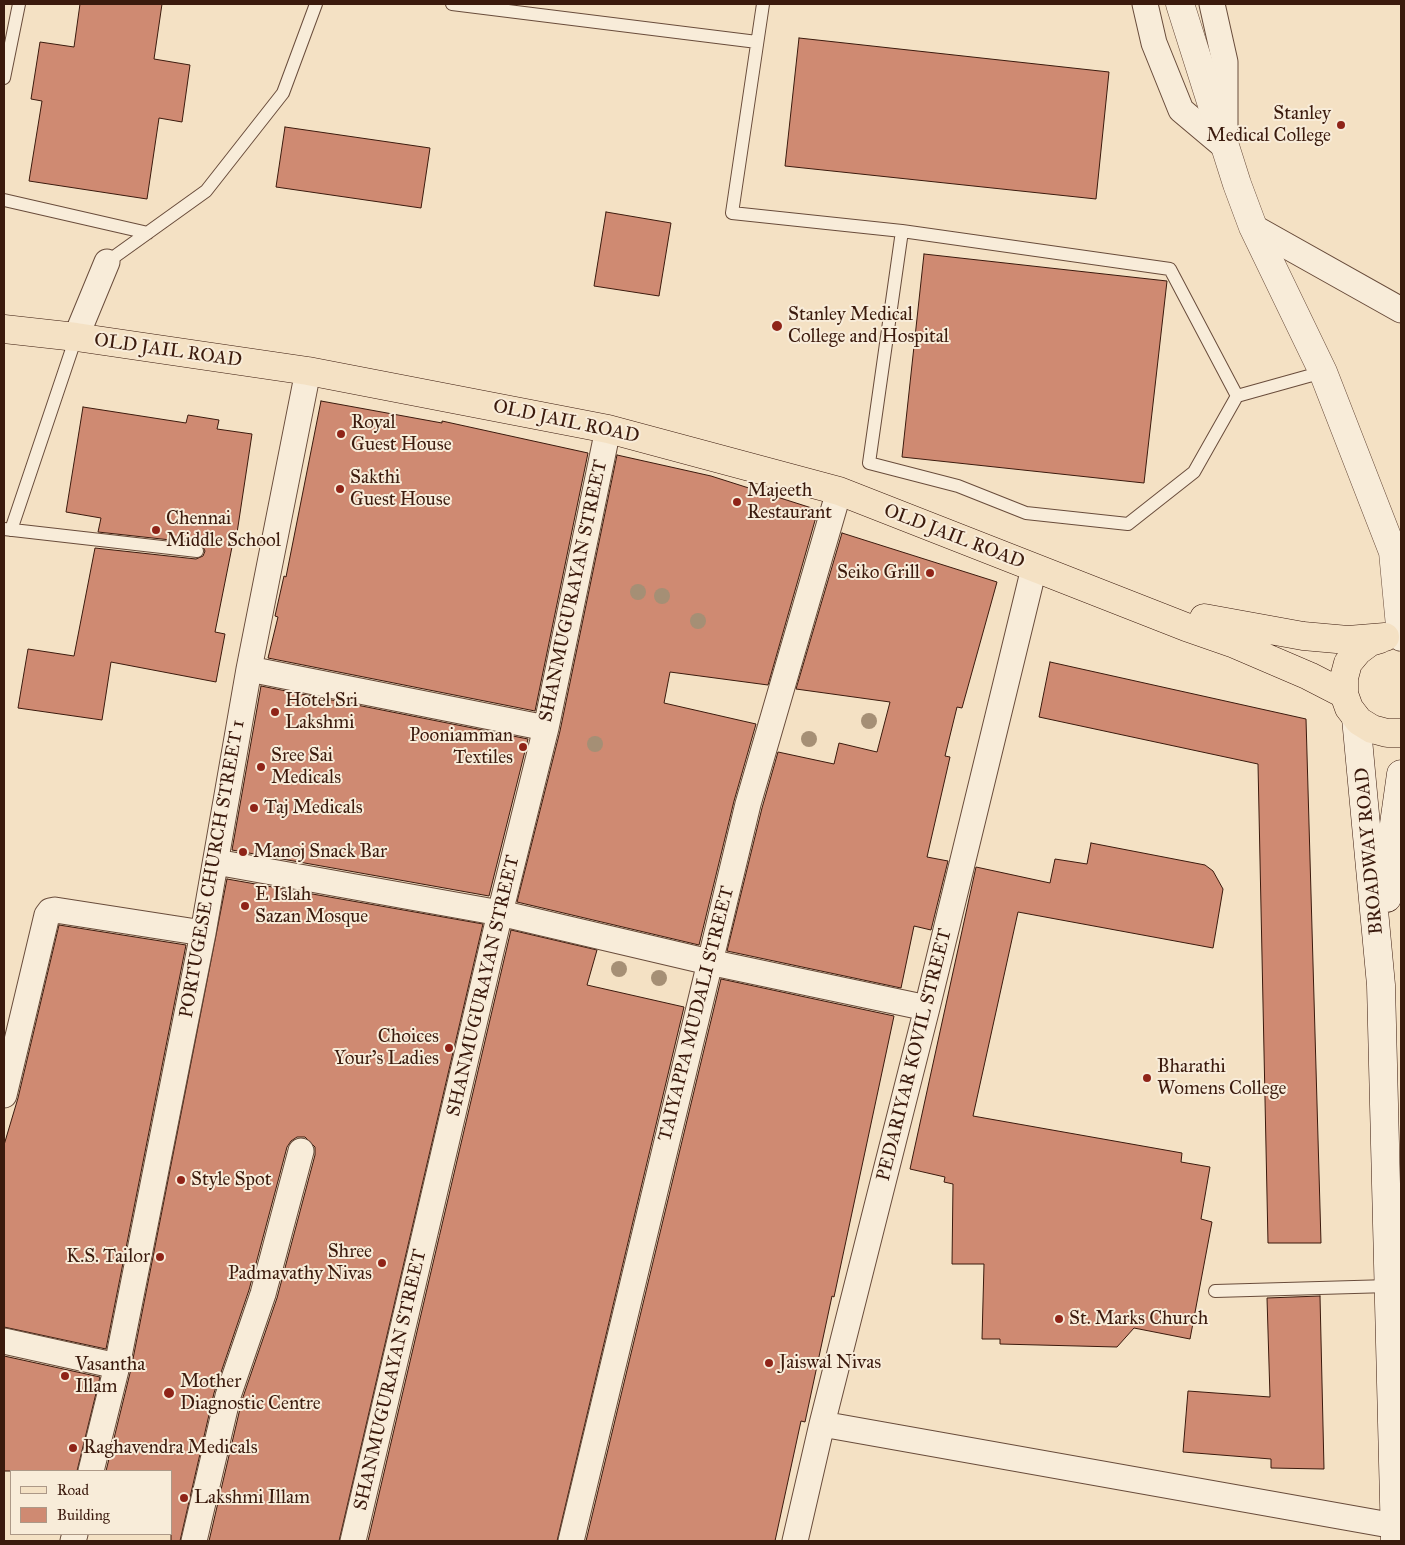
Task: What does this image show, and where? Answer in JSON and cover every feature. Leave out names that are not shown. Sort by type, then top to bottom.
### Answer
[{"type":"main road","points":[[1180,4],[1225,147],[1253,227],[1323,372],[1393,552],[1396,637],[1370,642],[1358,651],[1348,663],[1344,678],[1344,694],[1349,708],[1356,718],[1372,729],[1387,733],[1401,732]]},
{"type":"main road","name":"OLD JAIL ROAD","points":[[4,329],[308,371],[608,429],[839,491],[1034,568],[1240,646],[1309,676],[1344,694]]},
{"type":"main road","name":"OLD JAIL ROAD","points":[[1108,596],[1192,616],[1303,636],[1348,640],[1396,637]]},
{"type":"main road","name":"BROADWAY ROAD","points":[[1356,718],[1381,985],[1393,1273],[1395,1534]]},
{"type":"main road","name":"BROADWAY ROAD","points":[[1381,985],[1390,863],[1401,774]]},
{"type":"street","points":[[1145,4],[1154,42],[1181,110],[1225,147]]},
{"type":"street","points":[[1212,4],[1225,62],[1225,147]]},
{"type":"street","points":[[1253,227],[1401,310]]},
{"type":"street","points":[[76,338],[107,262]]},
{"type":"street","name":"PORTUGESE CHURCH STREET 1","points":[[91,1470],[117,1366],[203,933],[249,669],[308,371]]},
{"type":"street","name":"SHANMUGURAYAN STREET","points":[[353,1541],[500,913],[546,728],[608,429]]},
{"type":"street","name":"TAIYAPPA MUDALI STREET","points":[[571,1541],[748,804],[839,491]]},
{"type":"street","name":"PEDARIYAR KOVIL STREET","points":[[795,1541],[822,1424],[927,1008],[1034,568]]},
{"type":"street","points":[[249,669],[546,728]]},
{"type":"street","points":[[216,862],[500,913],[709,962],[927,1008]]},
{"type":"street","points":[[4,1095],[44,925],[50,911],[55,910],[203,933]]},
{"type":"street","points":[[194,1541],[228,1396],[263,1294],[302,1151]]},
{"type":"street","points":[[4,1341],[117,1366]]},
{"type":"street","points":[[822,1424],[1395,1534]]},
{"type":"lane","points":[[4,78],[19,4]]},
{"type":"lane","points":[[107,262],[206,191],[283,93],[316,4]]},
{"type":"lane","points":[[452,4],[757,42]]},
{"type":"lane","points":[[763,4],[732,213],[902,231],[1170,269],[1237,396]]},
{"type":"lane","points":[[4,200],[148,233]]},
{"type":"lane","points":[[902,231],[869,463],[958,486],[1026,513],[1128,524],[1194,472],[1237,396],[1323,372]]},
{"type":"lane","points":[[76,338],[7,529],[197,551]]},
{"type":"lane","points":[[1215,1291],[1393,1273]]},
{"type":"building","points":[[80,4],[162,4],[154,59],[190,65],[182,122],[159,118],[147,199],[29,181],[42,101],[31,99],[40,42],[74,47]]},
{"type":"building","points":[[799,38],[1109,72],[1096,199],[785,166]]},
{"type":"building","points":[[285,127],[430,148],[421,208],[276,187]]},
{"type":"building","points":[[606,212],[671,223],[659,296],[594,286]]},
{"type":"building","points":[[924,254],[1167,281],[1144,483],[902,457]]},
{"type":"building","points":[[321,401],[442,423],[442,421],[588,453],[535,711],[268,658],[278,617],[275,616],[284,576],[286,577]]},
{"type":"building","points":[[83,407],[186,423],[188,415],[219,420],[217,429],[252,434],[237,533],[235,532],[215,632],[225,634],[216,682],[111,662],[102,720],[18,708],[28,649],[74,656],[95,548],[196,559],[203,556],[205,551],[202,545],[198,543],[98,532],[101,518],[66,512]]},
{"type":"building","points":[[617,455],[711,476],[818,510],[768,685],[670,672],[664,703],[756,724],[734,801],[699,945],[517,902],[560,731]]},
{"type":"building","points":[[842,533],[997,582],[962,708],[957,707],[945,756],[950,757],[927,857],[948,861],[931,930],[914,926],[901,988],[727,951],[762,808],[778,752],[834,764],[839,743],[877,752],[890,702],[796,689]]},
{"type":"building","points":[[1050,662],[1306,719],[1321,1243],[1268,1243],[1258,764],[1039,717]]},
{"type":"building","points":[[261,686],[528,739],[489,896],[232,850]]},
{"type":"building","points":[[1091,843],[1205,865],[1213,871],[1223,889],[1213,948],[1018,912],[973,1116],[1182,1153],[1181,1162],[1210,1167],[1201,1219],[1212,1222],[1190,1339],[1134,1328],[1117,1347],[1000,1344],[1000,1339],[982,1339],[984,1264],[952,1264],[953,1184],[944,1182],[945,1177],[910,1169],[976,867],[1050,883],[1055,859],[1087,864]]},
{"type":"building","points":[[227,879],[483,924],[339,1541],[209,1541],[242,1400],[277,1298],[315,1155],[315,1147],[305,1137],[297,1137],[287,1147],[249,1290],[214,1393],[180,1541],[171,1541],[172,1470],[106,1470],[131,1369]]},
{"type":"building","points":[[59,925],[186,945],[106,1349],[4,1327],[4,1145],[18,1098]]},
{"type":"building","points":[[511,930],[597,950],[587,985],[684,1007],[557,1541],[368,1541]]},
{"type":"building","points":[[721,979],[894,1016],[834,1297],[832,1296],[805,1422],[801,1421],[775,1541],[586,1541]]},
{"type":"building","points":[[1320,1296],[1324,1469],[1271,1468],[1271,1459],[1183,1452],[1188,1391],[1270,1397],[1267,1298]]},
{"type":"building","points":[[4,1356],[100,1377],[77,1470],[4,1471]]},
{"type":"place","name":"Stanley Medical College","points":[[1341,125]]},
{"type":"place","name":"Stanley Medical College and Hospital","points":[[777,326]]},
{"type":"place","name":"Royal Guest House","points":[[341,434]]},
{"type":"place","name":"Sakthi Guest House","points":[[340,489]]},
{"type":"place","name":"Majeeth Restaurant","points":[[737,502]]},
{"type":"place","name":"Chennai Middle School","points":[[156,530]]},
{"type":"place","name":"Seiko Grill","points":[[930,573]]},
{"type":"place","name":"Hotel Sri Lakshmi","points":[[275,712]]},
{"type":"place","name":"Pooniamman Textiles","points":[[523,747]]},
{"type":"place","name":"Sree Sai Medicals","points":[[261,767]]},
{"type":"place","name":"Taj Medicals","points":[[254,808]]},
{"type":"place","name":"Manoj Snack Bar","points":[[243,852]]},
{"type":"place","name":"E Islah Sazan Mosque","points":[[245,906]]},
{"type":"place","name":"Choices Your's Ladies","points":[[449,1048]]},
{"type":"place","name":"Bharathi Womens College","points":[[1147,1078]]},
{"type":"place","name":"Style Spot","points":[[181,1180]]},
{"type":"place","name":"K.S. Tailor","points":[[160,1257]]},
{"type":"place","name":"Shree Padmavathy Nivas","points":[[382,1263]]},
{"type":"place","name":"St. Marks Church","points":[[1059,1319]]},
{"type":"place","name":"Jaiswal Nivas","points":[[769,1363]]},
{"type":"place","name":"Vasantha Illam","points":[[65,1376]]},
{"type":"place","name":"Mother Diagnostic Centre","points":[[169,1393]]},
{"type":"place","name":"Raghavendra Medicals","points":[[73,1448]]},
{"type":"place","name":"Lakshmi Illam","points":[[184,1498]]}]
